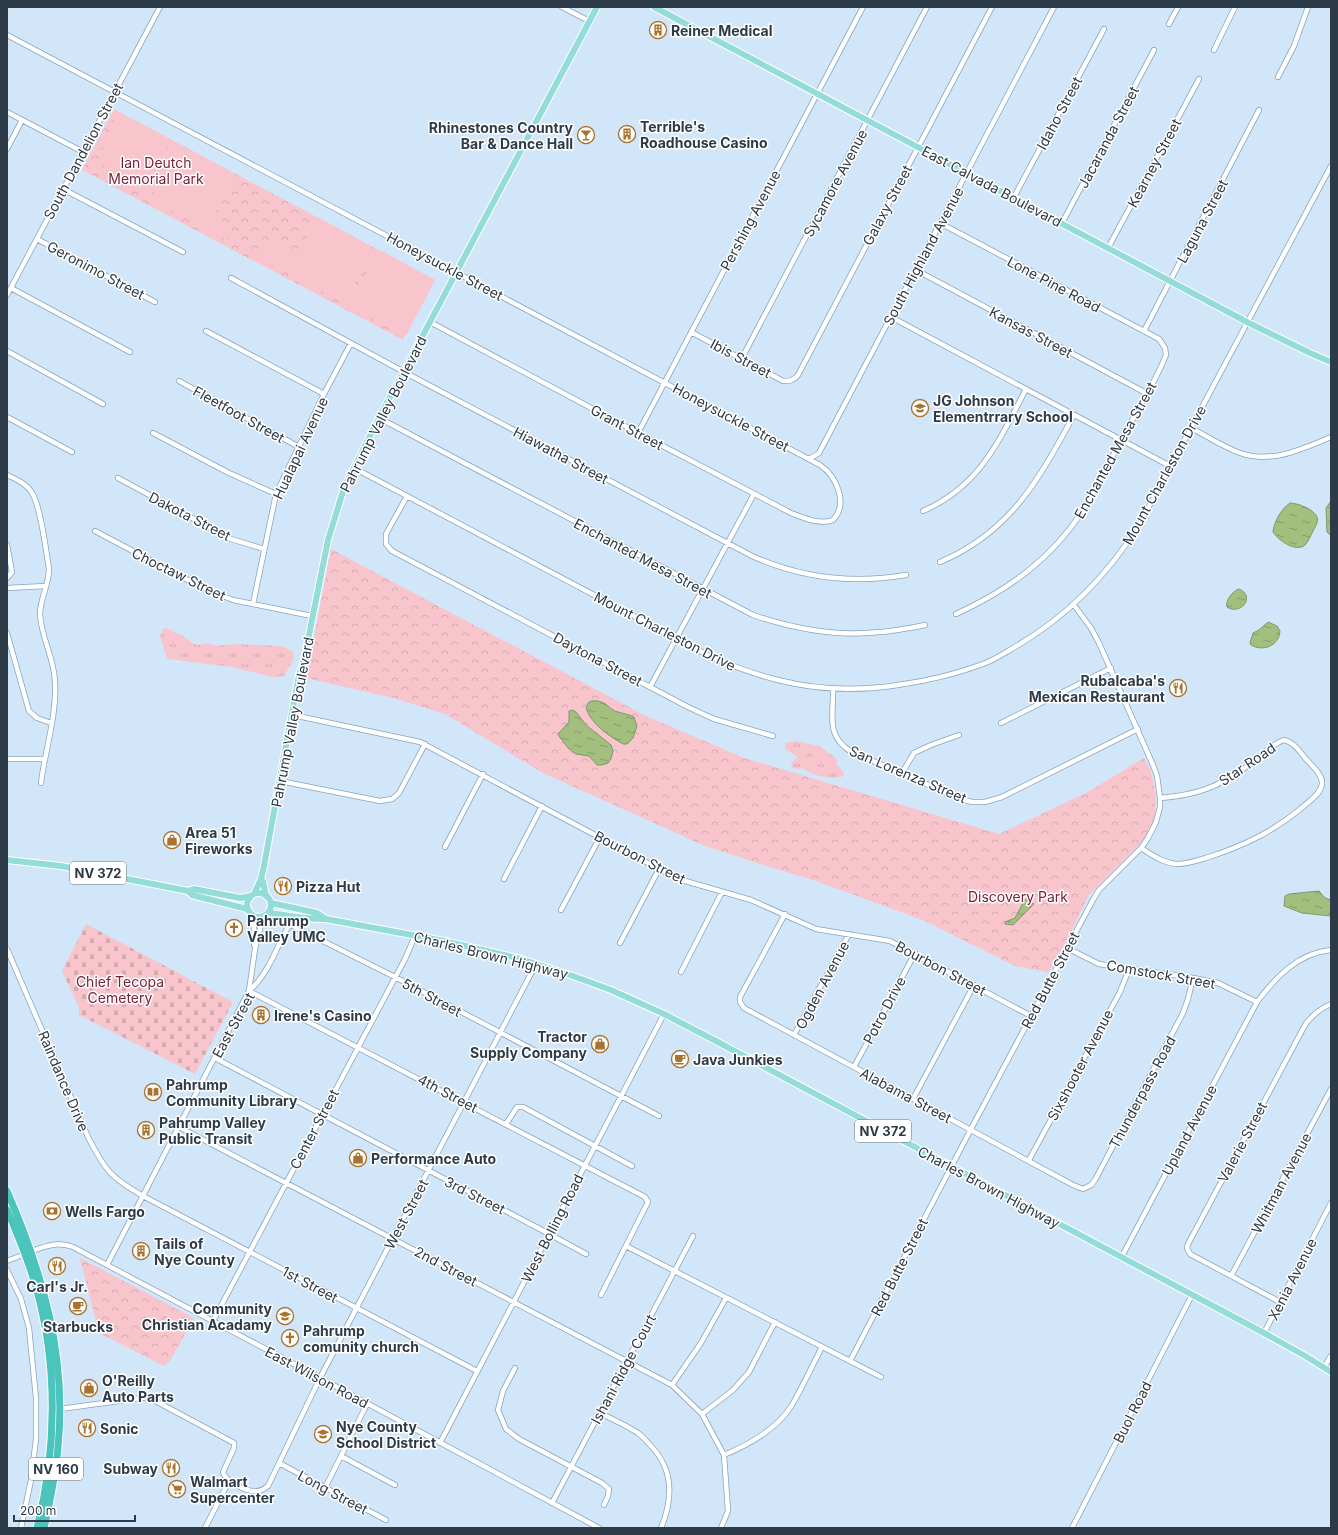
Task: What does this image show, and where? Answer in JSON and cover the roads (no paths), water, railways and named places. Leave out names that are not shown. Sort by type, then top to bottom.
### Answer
[{"type":"highway","name":"NV 160","points":[[7,1191],[28,1252],[46,1296],[56,1355],[57,1461],[54,1484],[44,1528]]},
{"type":"highway","points":[[7,1210],[17,1225],[28,1252]]},
{"type":"highway","name":"NV 160","points":[[28,1252],[46,1328],[56,1410],[49,1468],[37,1528]]},
{"type":"main road","name":"Pahrump Valley Boulevard","points":[[253,895],[261,879],[293,715],[299,675],[304,660],[332,523],[344,488],[379,418],[597,7]]},
{"type":"main road","name":"East Calvada Boulevard","points":[[654,7],[1248,322],[1310,354],[1331,362]]},
{"type":"main road","name":"NV 372","points":[[7,860],[63,866],[188,891],[194,889],[240,898],[262,894],[266,896]]},
{"type":"main road","name":"Pahrump Valley Boulevard","points":[[261,879],[266,896]]},
{"type":"main road","name":"NV 372","points":[[188,891],[192,895],[249,911],[257,917],[266,915]]},
{"type":"main road","points":[[249,911],[247,902],[253,895]]},
{"type":"main road","points":[[266,896],[271,903],[266,915]]},
{"type":"main road","name":"Charles Brown Highway","points":[[271,903],[317,913],[326,919]]},
{"type":"main road","name":"Charles Brown Highway","points":[[266,915],[296,916],[315,920],[326,919],[477,949],[536,964],[611,990],[664,1014],[1264,1333],[1327,1367],[1331,1372]]},
{"type":"street","name":"South Dandelion Street","points":[[7,295],[160,7]]},
{"type":"street","points":[[562,7],[589,21]]},
{"type":"street","name":"Pershing Avenue","points":[[638,433],[863,7]]},
{"type":"street","name":"Sycamore Avenue","points":[[742,358],[927,7]]},
{"type":"street","name":"Galaxy Street","points":[[792,380],[798,375],[992,7]]},
{"type":"street","name":"South Highland Avenue","points":[[809,459],[819,453],[1054,7]]},
{"type":"street","points":[[1169,24],[1178,7]]},
{"type":"street","points":[[1214,50],[1235,7]]},
{"type":"street","points":[[1278,77],[1294,46],[1308,7]]},
{"type":"street","name":"Idaho Street","points":[[1014,197],[1104,29]]},
{"type":"street","name":"Honeysuckle Street","points":[[7,35],[809,459],[827,470],[833,477],[839,491],[839,511],[833,520],[827,522]]},
{"type":"street","name":"Jacaranda Street","points":[[1062,223],[1154,50]]},
{"type":"street","name":"Kearney Street","points":[[1108,248],[1199,78]]},
{"type":"street","name":"Laguna Street","points":[[1144,331],[1259,110]]},
{"type":"street","points":[[7,112],[83,152]]},
{"type":"street","points":[[7,149],[22,120]]},
{"type":"street","name":"Mount Charleston Drive","points":[[354,468],[715,659],[749,672],[807,686],[833,688],[880,688],[935,679],[984,664],[1042,630],[1074,605],[1100,579],[1127,544],[1139,525],[1331,166]]},
{"type":"street","points":[[63,189],[183,252]]},
{"type":"street","name":"Lone Pine Road","points":[[940,223],[1159,339],[1165,348]]},
{"type":"street","name":"Geronimo Street","points":[[37,239],[155,302]]},
{"type":"street","name":"Kansas Street","points":[[916,270],[1146,393]]},
{"type":"street","name":"Hiawatha Street","points":[[231,278],[404,372],[768,563],[792,571],[816,576],[850,580],[906,575]]},
{"type":"street","points":[[11,288],[130,352]]},
{"type":"street","points":[[891,317],[1170,466]]},
{"type":"street","name":"Grant Street","points":[[430,322],[754,494],[807,519],[827,522]]},
{"type":"street","points":[[206,331],[324,394]]},
{"type":"street","name":"Ibis Street","points":[[690,332],[742,358],[783,381],[792,380]]},
{"type":"street","name":"Hualapai Avenue","points":[[253,604],[276,494],[324,394],[351,343]]},
{"type":"street","name":"Enchanted Mesa Street","points":[[956,614],[984,601],[1007,587],[1029,570],[1057,544],[1070,529],[1083,510],[1164,361],[1166,355],[1165,348]]},
{"type":"street","points":[[7,351],[103,404]]},
{"type":"street","name":"Fleetfoot Street","points":[[179,380],[298,447]]},
{"type":"street","points":[[923,510],[946,499],[967,482],[982,467],[1026,389]]},
{"type":"street","points":[[940,562],[985,537],[1012,512],[1037,480],[1074,415]]},
{"type":"street","points":[[7,417],[72,452]]},
{"type":"street","name":"Enchanted Mesa Street","points":[[379,418],[753,615],[797,628],[858,634],[925,625]]},
{"type":"street","points":[[1191,428],[1241,454],[1263,457],[1292,453],[1331,437]]},
{"type":"street","points":[[153,433],[229,473],[276,494]]},
{"type":"street","points":[[7,475],[29,488],[34,498],[38,510],[49,570],[40,614],[55,674],[54,702],[41,783]]},
{"type":"street","name":"Dakota Street","points":[[118,478],[231,539],[264,549]]},
{"type":"street","points":[[650,687],[754,494]]},
{"type":"street","name":"Daytona Street","points":[[407,496],[386,534],[386,544],[392,551],[705,715],[773,736]]},
{"type":"street","name":"Choctaw Street","points":[[95,531],[222,597],[312,616]]},
{"type":"street","points":[[7,545],[12,572],[7,578]]},
{"type":"street","points":[[7,588],[46,586]]},
{"type":"street","name":"Red Butte Street","points":[[850,1361],[1067,948],[1100,890],[1141,848],[1156,822],[1160,808],[1160,798],[1155,770],[1111,668],[1091,628],[1074,605]]},
{"type":"street","points":[[7,632],[29,711],[37,718],[51,723]]},
{"type":"street","points":[[1001,723],[1111,668]]},
{"type":"street","name":"San Lorenza Street","points":[[833,688],[834,734],[839,743],[850,751],[961,799],[972,802],[985,802],[1002,797],[1138,729]]},
{"type":"street","name":"Bourbon Street","points":[[293,715],[412,739],[425,744],[659,870],[682,880],[751,900],[816,929],[890,941],[1032,1016]]},
{"type":"street","points":[[902,773],[914,753],[959,735]]},
{"type":"street","name":"Star Road","points":[[1141,848],[1162,860],[1179,864],[1200,860],[1236,848],[1262,835],[1294,815],[1312,800],[1321,788],[1322,779],[1292,743],[1287,741],[1279,742],[1227,780],[1213,787],[1196,793],[1160,798]]},
{"type":"street","points":[[280,781],[380,801],[392,800],[399,793],[425,744]]},
{"type":"street","points":[[7,759],[45,759]]},
{"type":"street","points":[[445,848],[483,774]]},
{"type":"street","points":[[504,879],[542,806]]},
{"type":"street","points":[[561,910],[600,837]]},
{"type":"street","points":[[620,943],[659,870]]},
{"type":"street","points":[[681,972],[722,892]]},
{"type":"street","points":[[249,911],[254,928],[254,948],[249,991]]},
{"type":"street","name":"Alabama Street","points":[[785,914],[740,997],[741,1004],[749,1011],[1029,1160],[1073,1186]]},
{"type":"street","points":[[254,948],[266,915]]},
{"type":"street","name":"East Street","points":[[107,1265],[249,991],[257,984],[271,961],[289,924],[296,916]]},
{"type":"street","name":"5th Street","points":[[289,924],[394,977],[658,1116]]},
{"type":"street","name":"Ogden Avenue","points":[[794,1035],[849,934]]},
{"type":"street","name":"Center Street","points":[[213,1321],[415,936]]},
{"type":"street","name":"Comstock Street","points":[[1067,948],[1099,964],[1218,983],[1257,1002]]},
{"type":"street","name":"Raindance Drive","points":[[7,949],[99,1159],[113,1176],[122,1184],[143,1196]]},
{"type":"street","points":[[1257,1002],[1275,979],[1284,971],[1313,954],[1331,950]]},
{"type":"street","name":"Potro Drive","points":[[854,1067],[915,953]]},
{"type":"street","name":"West Street","points":[[229,1481],[249,1490],[255,1491],[260,1491],[268,1486],[320,1378],[536,964]]},
{"type":"street","name":"Sixshooter Avenue","points":[[1029,1160],[1120,992],[1129,969]]},
{"type":"street","name":"Thunderpass Road","points":[[1073,1186],[1078,1188],[1086,1188],[1095,1180],[1183,1013],[1193,978]]},
{"type":"street","points":[[913,1099],[974,985]]},
{"type":"street","name":"4th Street","points":[[249,991],[645,1197],[648,1202],[626,1246]]},
{"type":"street","name":"Upland Avenue","points":[[1121,1258],[1257,1002]]},
{"type":"street","name":"Valerie Street","points":[[1229,1275],[1190,1254],[1187,1248],[1188,1244],[1305,1025],[1313,1014],[1331,1004]]},
{"type":"street","name":"West Bolling Road","points":[[440,1443],[664,1014]]},
{"type":"street","name":"3rd Street","points":[[215,1058],[586,1254]]},
{"type":"street","name":"Whitman Avenue","points":[[1229,1275],[1331,1089]]},
{"type":"street","points":[[506,1124],[513,1111],[517,1107],[523,1107],[632,1166]]},
{"type":"street","name":"2nd Street","points":[[179,1127],[672,1385],[702,1414],[724,1455]]},
{"type":"street","name":"1st Street","points":[[143,1196],[478,1371]]},
{"type":"street","name":"Xenia Avenue","points":[[1264,1333],[1330,1205]]},
{"type":"street","name":"Ishani Ridge Court","points":[[552,1503],[693,1236]]},
{"type":"street","name":"East Wilson Road","points":[[7,1262],[28,1252],[54,1244],[64,1244],[213,1321],[599,1528]]},
{"type":"street","points":[[601,1295],[626,1246],[881,1377]]},
{"type":"street","points":[[7,1270],[20,1299],[29,1328],[36,1398],[36,1439],[31,1480],[21,1528]]},
{"type":"street","points":[[1229,1275],[1280,1302]]},
{"type":"street","name":"Buol Road","points":[[1072,1528],[1192,1295]]},
{"type":"street","points":[[672,1385],[701,1343],[726,1298]]},
{"type":"street","points":[[702,1414],[733,1390],[749,1372],[775,1322]]},
{"type":"street","points":[[721,1528],[728,1511],[724,1455],[756,1440],[775,1424],[791,1406],[822,1347]]},
{"type":"street","points":[[1327,1367],[1330,1357]]},
{"type":"street","points":[[515,1368],[503,1391],[498,1410],[506,1429],[519,1439],[602,1483],[609,1489],[604,1505]]},
{"type":"street","points":[[56,1410],[148,1397],[234,1443],[234,1448],[223,1472],[224,1476],[229,1481],[204,1528]]},
{"type":"street","points":[[325,1488],[367,1404]]},
{"type":"street","points":[[600,1413],[639,1434],[655,1450],[665,1465],[670,1483],[669,1503],[661,1528]]},
{"type":"street","points":[[341,1456],[395,1485]]},
{"type":"street","name":"Long Street","points":[[279,1463],[386,1520]]},
{"type":"water","points":[[1331,501],[1331,536],[1327,532],[1326,508]]},
{"type":"water","points":[[1290,503],[1301,505],[1309,509],[1315,514],[1318,521],[1305,545],[1301,547],[1292,547],[1279,539],[1273,532],[1278,516]]},
{"type":"water","points":[[1239,589],[1244,592],[1246,596],[1245,604],[1237,609],[1227,607],[1227,602],[1230,596]]},
{"type":"water","points":[[1268,622],[1277,626],[1280,631],[1277,640],[1274,644],[1265,648],[1251,645],[1250,643],[1253,633]]},
{"type":"water","points":[[591,701],[604,703],[615,711],[634,717],[637,726],[633,738],[627,744],[623,744],[612,737],[596,724],[588,714],[586,708],[588,703]]},
{"type":"water","points":[[572,710],[576,712],[586,725],[611,745],[613,751],[611,759],[608,763],[597,765],[589,756],[576,754],[568,748],[559,736],[558,734],[569,722],[569,711]]},
{"type":"water","points":[[1319,891],[1325,898],[1331,900],[1331,916],[1302,913],[1284,906],[1285,896],[1289,894]]},
{"type":"water","points":[[1025,899],[1034,904],[1013,925],[1005,924],[1005,922],[1015,918]]},
{"type":"place","name":"Reiner Medical","points":[[658,30]]},
{"type":"place","name":"Terrible's Roadhouse Casino","points":[[627,134]]},
{"type":"place","name":"Rhinestones Country Bar & Dance Hall","points":[[586,135]]},
{"type":"place","name":"JG Johnson Elementrrary School","points":[[920,408]]},
{"type":"place","name":"Rubalcaba's Mexican Restaurant","points":[[1178,688]]},
{"type":"place","name":"Area 51 Fireworks","points":[[172,840]]},
{"type":"place","name":"Pizza Hut","points":[[283,886]]},
{"type":"place","name":"Pahrump Valley UMC","points":[[234,928]]},
{"type":"place","name":"Irene's Casino","points":[[261,1015]]},
{"type":"place","name":"Tractor Supply Company","points":[[600,1044]]},
{"type":"place","name":"Java Junkies","points":[[680,1059]]},
{"type":"place","name":"Pahrump Community Library","points":[[153,1092]]},
{"type":"place","name":"Pahrump Valley Public Transit","points":[[146,1130]]},
{"type":"place","name":"Performance Auto","points":[[358,1158]]},
{"type":"place","name":"Wells Fargo","points":[[52,1211]]},
{"type":"place","name":"Tails of Nye County","points":[[141,1251]]},
{"type":"place","name":"Carl's Jr.","points":[[57,1266]]},
{"type":"place","name":"Starbucks","points":[[78,1306]]},
{"type":"place","name":"Community Christian Acadamy","points":[[285,1316]]},
{"type":"place","name":"Pahrump comunity church","points":[[290,1338]]},
{"type":"place","name":"O'Reilly Auto Parts","points":[[89,1388]]},
{"type":"place","name":"Sonic","points":[[87,1428]]},
{"type":"place","name":"Nye County School District","points":[[323,1434]]},
{"type":"place","name":"Subway","points":[[171,1468]]},
{"type":"place","name":"Walmart Supercenter","points":[[177,1489]]},
{"type":"park label","name":"Ian Deutch Memorial Park","points":[[156,170]]},
{"type":"park label","name":"Discovery Park","points":[[1018,896]]},
{"type":"park label","name":"Chief Tecopa Cemetery","points":[[120,990]]}]
